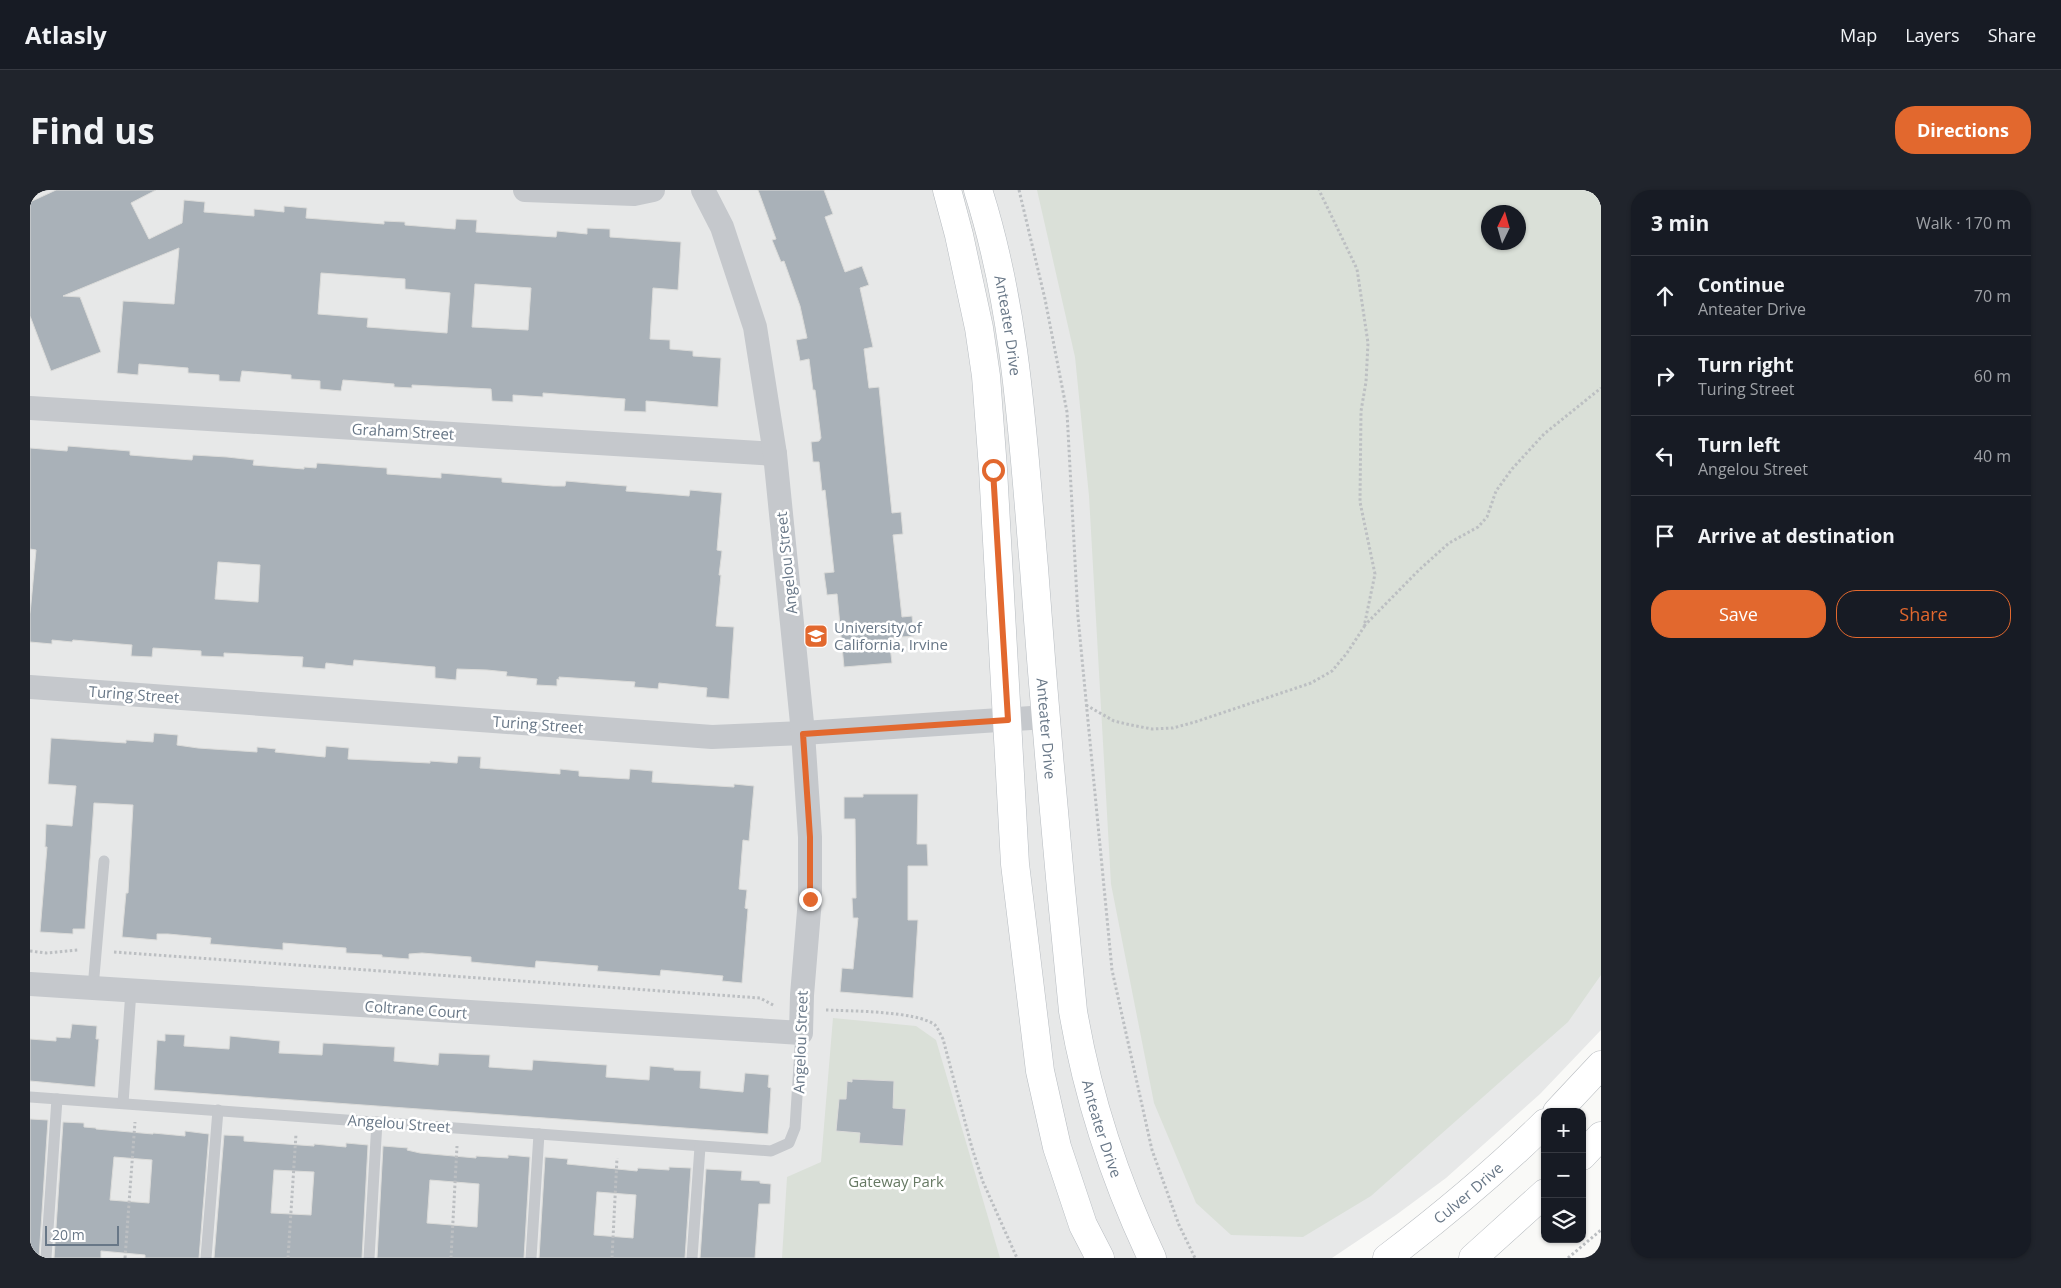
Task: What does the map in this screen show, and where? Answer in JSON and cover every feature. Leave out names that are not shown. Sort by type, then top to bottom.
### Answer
[{"type":"main road","name":"Anteater Drive","points":[[947,190],[960,235],[979,328],[986,376],[1008,720],[1015,864],[1040,1071],[1057,1147],[1084,1225],[1100,1258]]},
{"type":"main road","name":"Anteater Drive","points":[[978,190],[986,213],[1007,304],[1020,399],[1071,992],[1081,1060],[1094,1109],[1116,1174],[1134,1222],[1152,1258]]},
{"type":"main road","points":[[1561,1108],[1601,1065]]},
{"type":"main road","name":"Culver Drive","points":[[1386,1258],[1438,1218],[1522,1146],[1541,1127]]},
{"type":"main road","points":[[1585,1153],[1601,1136]]},
{"type":"main road","points":[[1472,1258],[1541,1197]]},
{"type":"street","points":[[525,190],[634,194],[653,190]]},
{"type":"street","name":"Angelou Street","points":[[703,190],[722,227],[755,327],[775,454],[803,734],[810,855],[810,899],[801,1008],[801,1033]]},
{"type":"street","name":"Graham Street","points":[[30,408],[775,454]]},
{"type":"street","name":"Turing Street","points":[[30,687],[712,737],[803,734],[1046,717]]},
{"type":"street","name":"Coltrane Court","points":[[30,984],[801,1033]]},
{"type":"lane","points":[[93,988],[104,861]]},
{"type":"lane","points":[[123,1102],[132,991]]},
{"type":"lane","name":"Angelou Street","points":[[30,1097],[123,1102],[771,1151],[789,1143],[795,1128],[801,1033]]},
{"type":"lane","points":[[46,1258],[56,1099]]},
{"type":"lane","points":[[206,1258],[218,1110]]},
{"type":"lane","points":[[369,1258],[377,1122]]},
{"type":"lane","points":[[531,1258],[539,1134]]},
{"type":"lane","points":[[692,1258],[700,1147]]},
{"type":"path","points":[[1019,190],[1045,299],[1067,412],[1078,617],[1112,970],[1152,1150],[1178,1225],[1195,1258]]},
{"type":"path","points":[[1319,190],[1357,269],[1368,343],[1362,411],[1360,502],[1375,574],[1364,627]]},
{"type":"path","points":[[1086,705],[1114,722],[1131,726],[1173,728],[1289,692],[1325,675],[1347,653],[1364,627],[1426,563],[1449,544],[1478,527],[1487,517],[1496,491],[1512,469],[1544,434],[1601,388]]},
{"type":"path","points":[[30,951],[46,953],[72,950],[96,951],[760,998],[774,1006],[908,1016],[924,1019],[936,1026],[942,1039],[978,1165],[1018,1258]]},
{"type":"path","points":[[125,1258],[136,1104]]},
{"type":"path","points":[[288,1258],[297,1116]]},
{"type":"path","points":[[451,1258],[458,1128]]},
{"type":"path","points":[[612,1258],[618,1140]]},
{"type":"path","points":[[1568,1258],[1601,1230]]},
{"type":"shaded area","name":"University of California, Irvine","points":[[30,190],[1601,190],[1601,1030],[1540,1094],[1446,1178],[1396,1215],[1332,1258],[30,1258]]},
{"type":"green space","points":[[1037,190],[1601,190],[1601,975],[1568,1022],[1371,1196],[1303,1237],[1231,1235],[1196,1203],[1154,1103],[1111,884],[1089,496],[1075,357]]},
{"type":"green space","name":"Gateway Park","points":[[833,1018],[916,1026],[936,1040],[1000,1258],[782,1258],[787,1177],[821,1162]]},
{"type":"building","points":[[56,190],[156,190],[131,203],[149,239],[182,223],[184,200],[205,202],[204,212],[254,216],[254,209],[284,212],[284,206],[307,208],[306,218],[384,224],[384,221],[405,222],[405,225],[455,229],[456,219],[477,220],[476,232],[556,237],[557,231],[587,234],[587,228],[610,229],[610,237],[681,242],[678,290],[653,288],[650,339],[670,340],[670,349],[693,351],[693,356],[721,358],[718,407],[646,401],[646,412],[624,411],[625,399],[543,393],[543,397],[513,395],[513,402],[492,401],[491,389],[412,385],[412,388],[394,387],[394,384],[343,380],[341,391],[320,389],[320,381],[291,379],[291,375],[242,371],[240,382],[219,381],[219,375],[188,373],[188,368],[139,364],[138,375],[117,373],[123,301],[174,304],[179,248],[63,296],[80,297],[101,352],[51,371],[30,316],[30,202]],"holes":[[[321,273],[405,279],[405,289],[450,293],[447,333],[367,327],[368,318],[318,314]],[[475,284],[531,288],[528,330],[472,327]]]},
{"type":"building","points":[[758,190],[824,190],[833,214],[825,217],[845,272],[862,266],[869,285],[860,288],[873,347],[864,349],[869,388],[879,387],[892,513],[901,512],[903,534],[893,535],[902,617],[912,616],[914,636],[889,638],[892,663],[844,667],[837,594],[827,595],[824,573],[834,572],[825,490],[822,491],[819,462],[813,462],[811,442],[819,441],[821,438],[815,390],[813,390],[809,359],[800,361],[796,340],[807,338],[800,306],[784,261],[781,262],[772,240],[776,239]]},
{"type":"building","points":[[68,446],[130,451],[130,455],[192,460],[193,455],[227,457],[254,460],[253,465],[304,469],[304,467],[316,468],[317,463],[387,468],[387,474],[441,478],[441,473],[502,478],[502,482],[553,486],[565,486],[566,481],[627,486],[626,491],[689,496],[690,490],[722,493],[717,550],[722,551],[719,575],[721,575],[716,626],[734,627],[729,699],[706,697],[707,688],[659,683],[658,689],[634,687],[635,682],[559,677],[559,680],[557,679],[557,686],[536,685],[537,679],[506,676],[507,672],[457,669],[456,680],[435,678],[435,667],[354,660],[353,666],[326,663],[325,669],[302,667],[303,657],[224,653],[224,657],[201,656],[201,651],[153,648],[152,657],[131,656],[132,645],[73,640],[72,642],[52,640],[52,644],[30,642],[30,614],[36,550],[30,549],[30,448],[67,451]],"holes":[[[218,562],[260,565],[258,602],[215,599]]]},
{"type":"building","points":[[154,733],[178,735],[177,745],[198,748],[257,752],[257,747],[276,749],[275,752],[325,757],[326,746],[349,748],[348,759],[457,763],[458,756],[481,757],[480,768],[560,774],[560,769],[579,771],[579,776],[629,779],[630,769],[653,771],[652,782],[734,787],[734,784],[754,786],[749,841],[743,840],[739,889],[747,890],[745,908],[748,909],[742,983],[722,981],[723,976],[661,970],[660,976],[597,971],[598,966],[536,961],[535,968],[471,962],[471,957],[422,953],[409,954],[409,959],[382,957],[382,955],[346,953],[346,948],[283,943],[283,950],[210,944],[211,938],[168,934],[157,934],[157,940],[122,937],[126,893],[128,893],[133,805],[94,803],[85,929],[73,929],[73,934],[40,932],[47,847],[45,847],[46,824],[72,826],[76,786],[48,784],[51,738],[126,743],[126,740],[153,742]]},
{"type":"building","points":[[863,794],[918,794],[917,844],[927,844],[928,866],[908,866],[908,920],[918,920],[913,998],[840,992],[842,968],[853,969],[858,918],[853,918],[852,898],[856,898],[855,819],[844,819],[844,797],[863,797]]},
{"type":"building","points":[[72,1024],[97,1026],[96,1039],[99,1039],[95,1087],[30,1081],[30,1039],[56,1041],[56,1037],[70,1038]]},
{"type":"building","points":[[165,1034],[185,1035],[184,1046],[229,1049],[230,1036],[280,1041],[279,1053],[322,1055],[323,1043],[395,1047],[394,1061],[438,1065],[439,1053],[490,1055],[489,1067],[532,1070],[533,1060],[607,1065],[606,1077],[649,1080],[650,1066],[674,1068],[674,1070],[701,1071],[700,1088],[743,1092],[745,1073],[769,1075],[768,1087],[771,1088],[768,1134],[154,1090],[157,1040],[165,1041]]},
{"type":"building","points":[[852,1079],[894,1081],[893,1108],[906,1109],[903,1146],[859,1143],[860,1133],[836,1131],[839,1099],[846,1099],[847,1081],[852,1082]]},
{"type":"building","points":[[30,1119],[48,1120],[39,1258],[30,1258]]},
{"type":"building","points":[[63,1122],[84,1123],[84,1127],[96,1129],[153,1134],[185,1136],[185,1131],[209,1134],[199,1258],[145,1258],[145,1255],[101,1251],[101,1258],[54,1258]],"holes":[[[114,1157],[152,1160],[149,1203],[110,1200]]]},
{"type":"building","points":[[224,1135],[244,1136],[244,1141],[314,1146],[314,1144],[346,1147],[346,1143],[368,1145],[362,1258],[214,1258]],"holes":[[[274,1170],[314,1172],[311,1215],[271,1213]]]},
{"type":"building","points":[[383,1146],[408,1148],[407,1150],[420,1153],[476,1158],[476,1156],[508,1158],[508,1155],[530,1157],[524,1258],[377,1258]],"holes":[[[430,1180],[479,1184],[477,1227],[427,1223]]]},
{"type":"building","points":[[545,1157],[568,1159],[567,1164],[637,1171],[638,1168],[669,1170],[669,1167],[691,1168],[685,1258],[539,1258]],"holes":[[[597,1192],[636,1195],[633,1238],[594,1235]]]},
{"type":"building","points":[[706,1169],[742,1171],[741,1180],[760,1181],[760,1183],[771,1184],[770,1204],[759,1204],[755,1258],[700,1258]]},
{"type":"place","name":"University of California, Irvine","points":[[816,636]]},
{"type":"route","points":[[810,899],[810,837],[803,734],[1008,720],[993,470]]}]
